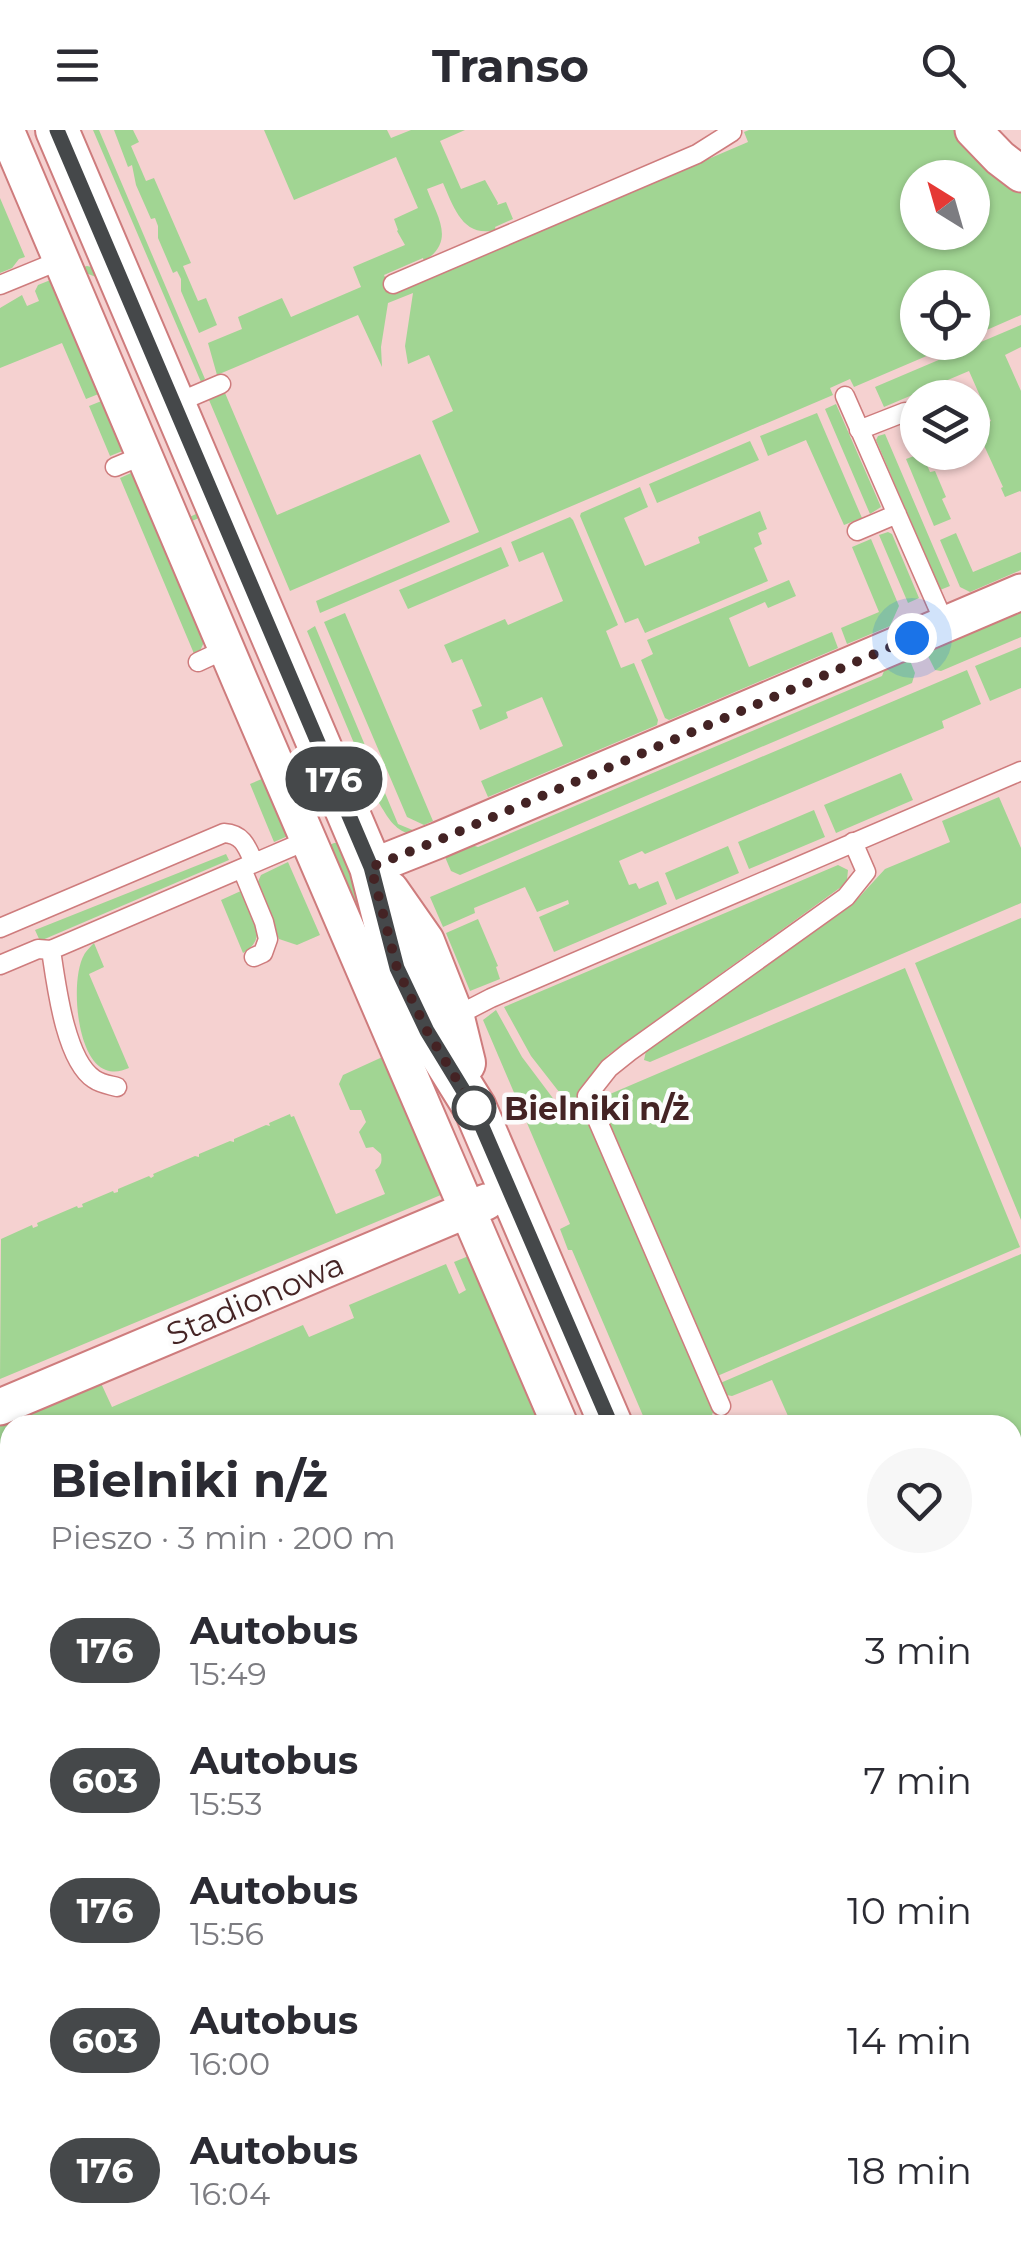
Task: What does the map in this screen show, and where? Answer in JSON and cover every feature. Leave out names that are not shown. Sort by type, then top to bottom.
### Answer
[{"type":"street","points":[[6,130],[61,260],[130,461],[221,664],[308,840],[556,1415]]},
{"type":"street","points":[[57,130],[371,867],[423,942],[440,1025],[607,1415]]},
{"type":"street","points":[[973,130],[1021,174]]},
{"type":"street","points":[[61,260],[105,242]]},
{"type":"street","points":[[371,867],[1021,592]]},
{"type":"street","points":[[221,664],[277,647]]},
{"type":"street","points":[[308,840],[352,821]]},
{"type":"street","name":"Stadionowa","points":[[0,1406],[511,1193]]},
{"type":"street","points":[[526,1345],[569,1327]]},
{"type":"lane","points":[[392,284],[697,154],[733,134]]},
{"type":"lane","points":[[0,285],[61,260]]},
{"type":"lane","points":[[174,404],[221,384]]},
{"type":"lane","points":[[846,396],[945,624]]},
{"type":"lane","points":[[859,430],[900,414]]},
{"type":"lane","points":[[857,531],[898,514]]},
{"type":"lane","points":[[440,1025],[491,998],[1021,771]]},
{"type":"lane","points":[[0,928],[224,833],[236,834],[244,842],[268,939],[262,953],[254,956]]},
{"type":"lane","points":[[0,965],[38,949],[50,950],[308,840]]},
{"type":"lane","points":[[721,1406],[587,1096],[609,1068],[629,1052],[846,897],[866,872],[853,842]]},
{"type":"lane","points":[[50,950],[61,1012],[76,1058],[97,1082],[117,1087]]},
{"type":"green space","points":[[93,130],[99,130],[205,379],[201,382]]},
{"type":"green space","points":[[114,130],[133,130],[139,142],[131,146],[146,181],[154,178],[191,263],[183,266],[198,301],[206,298],[217,325],[199,333],[181,291],[181,279],[177,271],[173,273],[158,238],[155,218],[151,219],[132,165],[128,167]]},
{"type":"green space","points":[[264,130],[387,130],[391,138],[411,130],[465,130],[440,141],[461,189],[485,180],[497,205],[506,202],[513,219],[495,227],[496,230],[475,230],[461,219],[443,183],[427,189],[439,218],[440,245],[424,261],[423,258],[384,275],[393,294],[748,142],[744,132],[749,130],[959,130],[1021,185],[1021,315],[990,329],[990,270],[900,270],[900,360],[917,360],[854,387],[850,379],[830,388],[833,395],[320,613],[316,601],[479,532],[432,421],[453,411],[429,355],[408,364],[405,346],[413,293],[388,303],[382,367],[358,315],[217,375],[208,343],[242,329],[238,317],[282,298],[291,317],[361,287],[353,267],[405,245],[394,219],[418,208],[396,157],[294,200]]},
{"type":"green space","points":[[0,198],[25,257],[0,273]]},
{"type":"green space","points":[[87,266],[96,268],[201,517],[183,525],[181,521],[196,514],[96,277],[83,272]]},
{"type":"green space","points":[[58,277],[106,391],[86,399],[62,343],[0,368],[0,308],[22,295],[27,306],[39,301],[35,291],[38,285]]},
{"type":"green space","points":[[1021,325],[1021,347],[1005,355],[1021,391],[1021,492],[1005,497],[990,459],[990,380],[973,380],[969,371],[948,380],[900,380],[900,400],[884,407],[875,387],[939,360],[990,360],[990,338]]},
{"type":"green space","points":[[225,393],[277,515],[420,454],[450,522],[290,591],[209,400]]},
{"type":"green space","points":[[109,398],[130,448],[110,456],[89,406]]},
{"type":"green space","points":[[836,404],[881,507],[870,514],[825,409]]},
{"type":"green space","points":[[817,413],[862,518],[844,525],[806,440],[768,456],[760,436]]},
{"type":"green space","points":[[885,434],[950,586],[940,590],[876,440]]},
{"type":"green space","points":[[750,441],[759,460],[657,503],[649,484]]},
{"type":"green space","points":[[140,469],[205,640],[195,656],[120,478]]},
{"type":"green space","points":[[911,470],[935,471],[946,497],[942,499],[951,519],[934,526]]},
{"type":"green space","points":[[640,487],[648,507],[624,518],[645,566],[700,543],[698,537],[760,511],[767,529],[758,533],[762,544],[754,548],[768,581],[645,633],[638,618],[625,623],[580,516]]},
{"type":"green space","points":[[570,517],[618,625],[606,631],[621,668],[634,663],[657,725],[488,797],[481,781],[563,746],[542,697],[506,712],[508,718],[480,730],[472,710],[482,706],[462,659],[452,663],[444,645],[505,619],[508,625],[563,601],[543,552],[519,562],[511,542]]},
{"type":"green space","points":[[888,532],[919,598],[908,603],[879,535]]},
{"type":"green space","points":[[956,533],[973,572],[1021,552],[1021,570],[970,592],[960,587],[940,540]]},
{"type":"green space","points":[[871,539],[899,606],[890,626],[847,644],[841,628],[879,612],[852,547]]},
{"type":"green space","points":[[501,547],[509,566],[408,609],[399,590]]},
{"type":"green space","points":[[789,580],[796,596],[768,608],[765,602],[729,618],[749,667],[832,632],[838,648],[669,720],[665,718],[641,660],[653,654],[647,640]]},
{"type":"green space","points":[[1021,605],[1021,637],[941,671],[935,670],[923,646]]},
{"type":"green space","points":[[345,613],[433,821],[424,825],[407,817],[324,622]]},
{"type":"green space","points":[[315,626],[398,824],[415,831],[410,834],[395,826],[379,803],[307,631]]},
{"type":"green space","points":[[1021,647],[1021,688],[990,701],[975,666]]},
{"type":"green space","points":[[907,653],[915,673],[912,683],[460,875],[451,871],[442,850],[462,842],[478,847],[882,676],[888,661]]},
{"type":"green space","points":[[967,670],[981,704],[942,721],[944,728],[645,854],[642,851],[619,861],[629,885],[636,883],[639,889],[658,881],[667,904],[554,952],[539,917],[569,904],[568,900],[537,912],[525,887],[474,908],[475,913],[443,927],[430,897]]},
{"type":"green space","points":[[901,773],[913,800],[836,833],[824,805]]},
{"type":"green space","points":[[271,775],[288,836],[274,842],[250,784]]},
{"type":"green space","points":[[999,797],[1021,848],[1021,903],[650,1062],[644,1060],[646,1051],[852,905],[885,869],[950,842],[942,821]]},
{"type":"green space","points":[[814,810],[825,837],[749,869],[738,842]]},
{"type":"green space","points":[[339,843],[352,869],[379,951],[369,955],[323,848]]},
{"type":"green space","points":[[728,846],[739,873],[676,900],[665,873]]},
{"type":"green space","points":[[226,854],[229,860],[40,941],[35,930]]},
{"type":"green space","points":[[288,862],[320,935],[297,945],[279,939],[256,886],[261,875]]},
{"type":"green space","points":[[838,865],[848,870],[841,887],[608,1055],[578,1091],[585,1109],[570,1106],[531,1056],[504,1007]]},
{"type":"green space","points":[[243,890],[257,932],[256,940],[243,953],[221,900]]},
{"type":"green space","points":[[1021,918],[1021,1220],[915,963]]},
{"type":"green space","points":[[478,919],[500,979],[470,991],[446,933]]},
{"type":"green space","points":[[94,943],[104,967],[89,974],[129,1068],[121,1071],[106,1070],[96,1063],[78,1018],[80,966]]},
{"type":"green space","points":[[905,968],[1020,1247],[715,1377],[596,1100]]},
{"type":"green space","points":[[496,1010],[522,1057],[561,1109],[589,1118],[712,1415],[643,1415],[572,1250],[568,1250],[560,1229],[570,1224],[483,1020]]},
{"type":"green space","points":[[389,1054],[448,1192],[0,1379],[1,1239],[151,1178],[290,1114],[336,1214],[385,1194],[375,1170],[381,1163],[381,1154],[373,1147],[366,1148],[359,1132],[366,1122],[361,1110],[350,1110],[339,1084],[343,1075]]},
{"type":"green space","points":[[1021,1254],[1021,1415],[788,1415],[772,1380],[732,1396],[726,1395],[718,1384]]},
{"type":"green space","points":[[471,1255],[544,1415],[3,1415],[100,1381],[112,1407],[303,1325],[309,1337],[354,1318],[349,1305],[446,1264],[459,1294],[466,1290],[454,1262]]},
{"type":"bus line","name":"176","points":[[57,130],[371,867],[397,968],[427,1031],[474,1108],[607,1415]]},
{"type":"place","name":"Bielniki n/ż","points":[[474,1108]]},
{"type":"route","points":[[474,1108],[427,1031],[397,968],[371,867],[912,638]]}]
